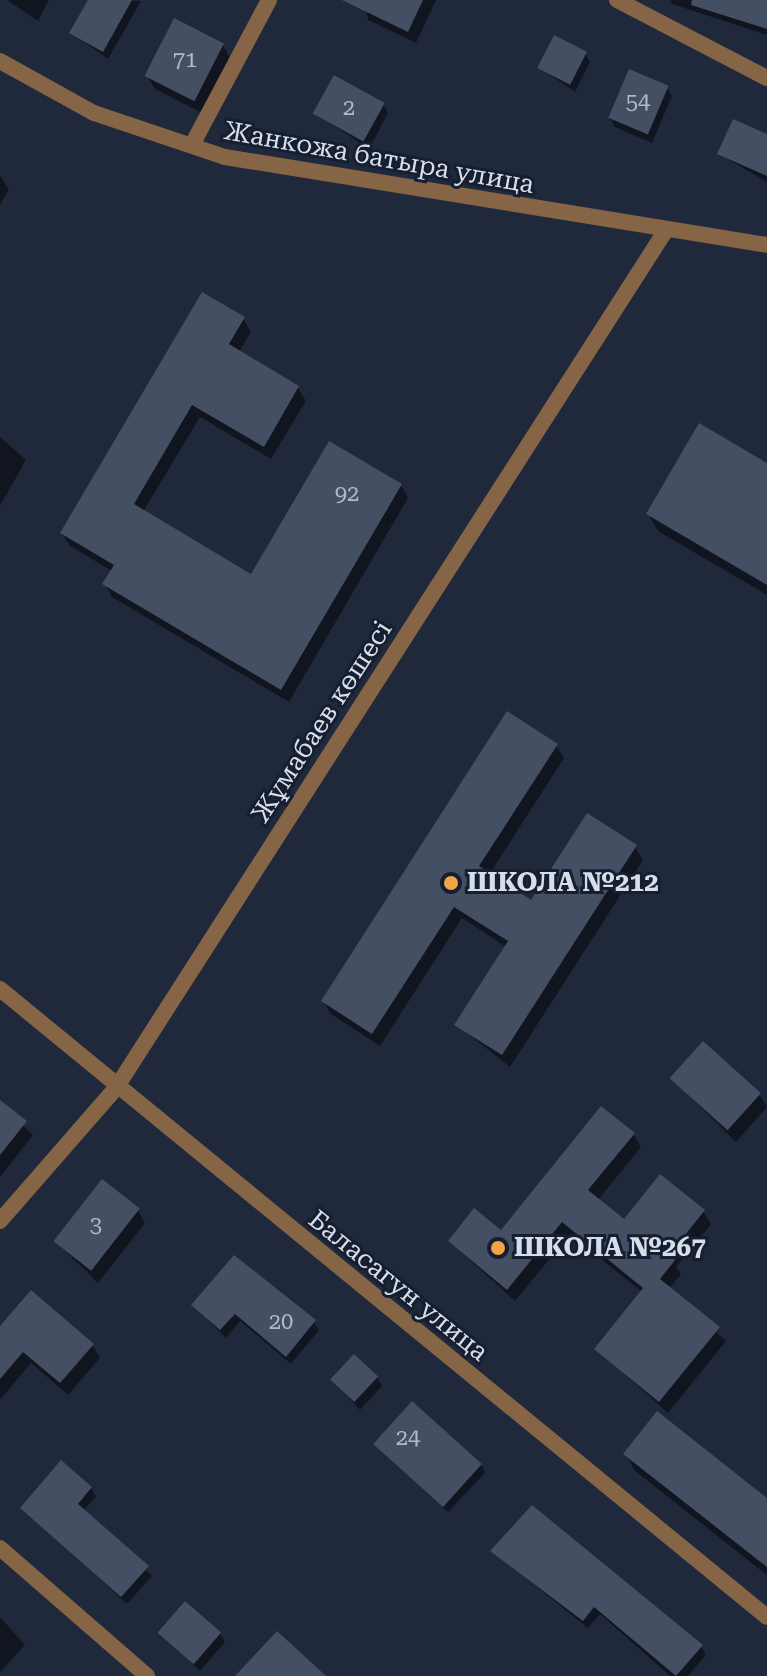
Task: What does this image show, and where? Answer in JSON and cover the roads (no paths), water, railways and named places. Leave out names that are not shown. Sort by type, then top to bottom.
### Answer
[{"type":"street","points":[[192,145],[269,0]]},
{"type":"street","points":[[617,0],[767,78]]},
{"type":"street","name":"Жанкожа батыра улица","points":[[0,61],[94,113],[192,145],[664,233],[767,245]]},
{"type":"street","name":"Жұмабаев көшесі","points":[[0,1221],[116,1088],[664,233]]},
{"type":"street","name":"Баласагун улица","points":[[0,989],[116,1088],[767,1617]]},
{"type":"street","points":[[0,1548],[147,1676]]},
{"type":"place","name":"ШКОЛА №212","points":[[451,883]]},
{"type":"place","name":"ШКОЛА №267","points":[[498,1248]]}]
